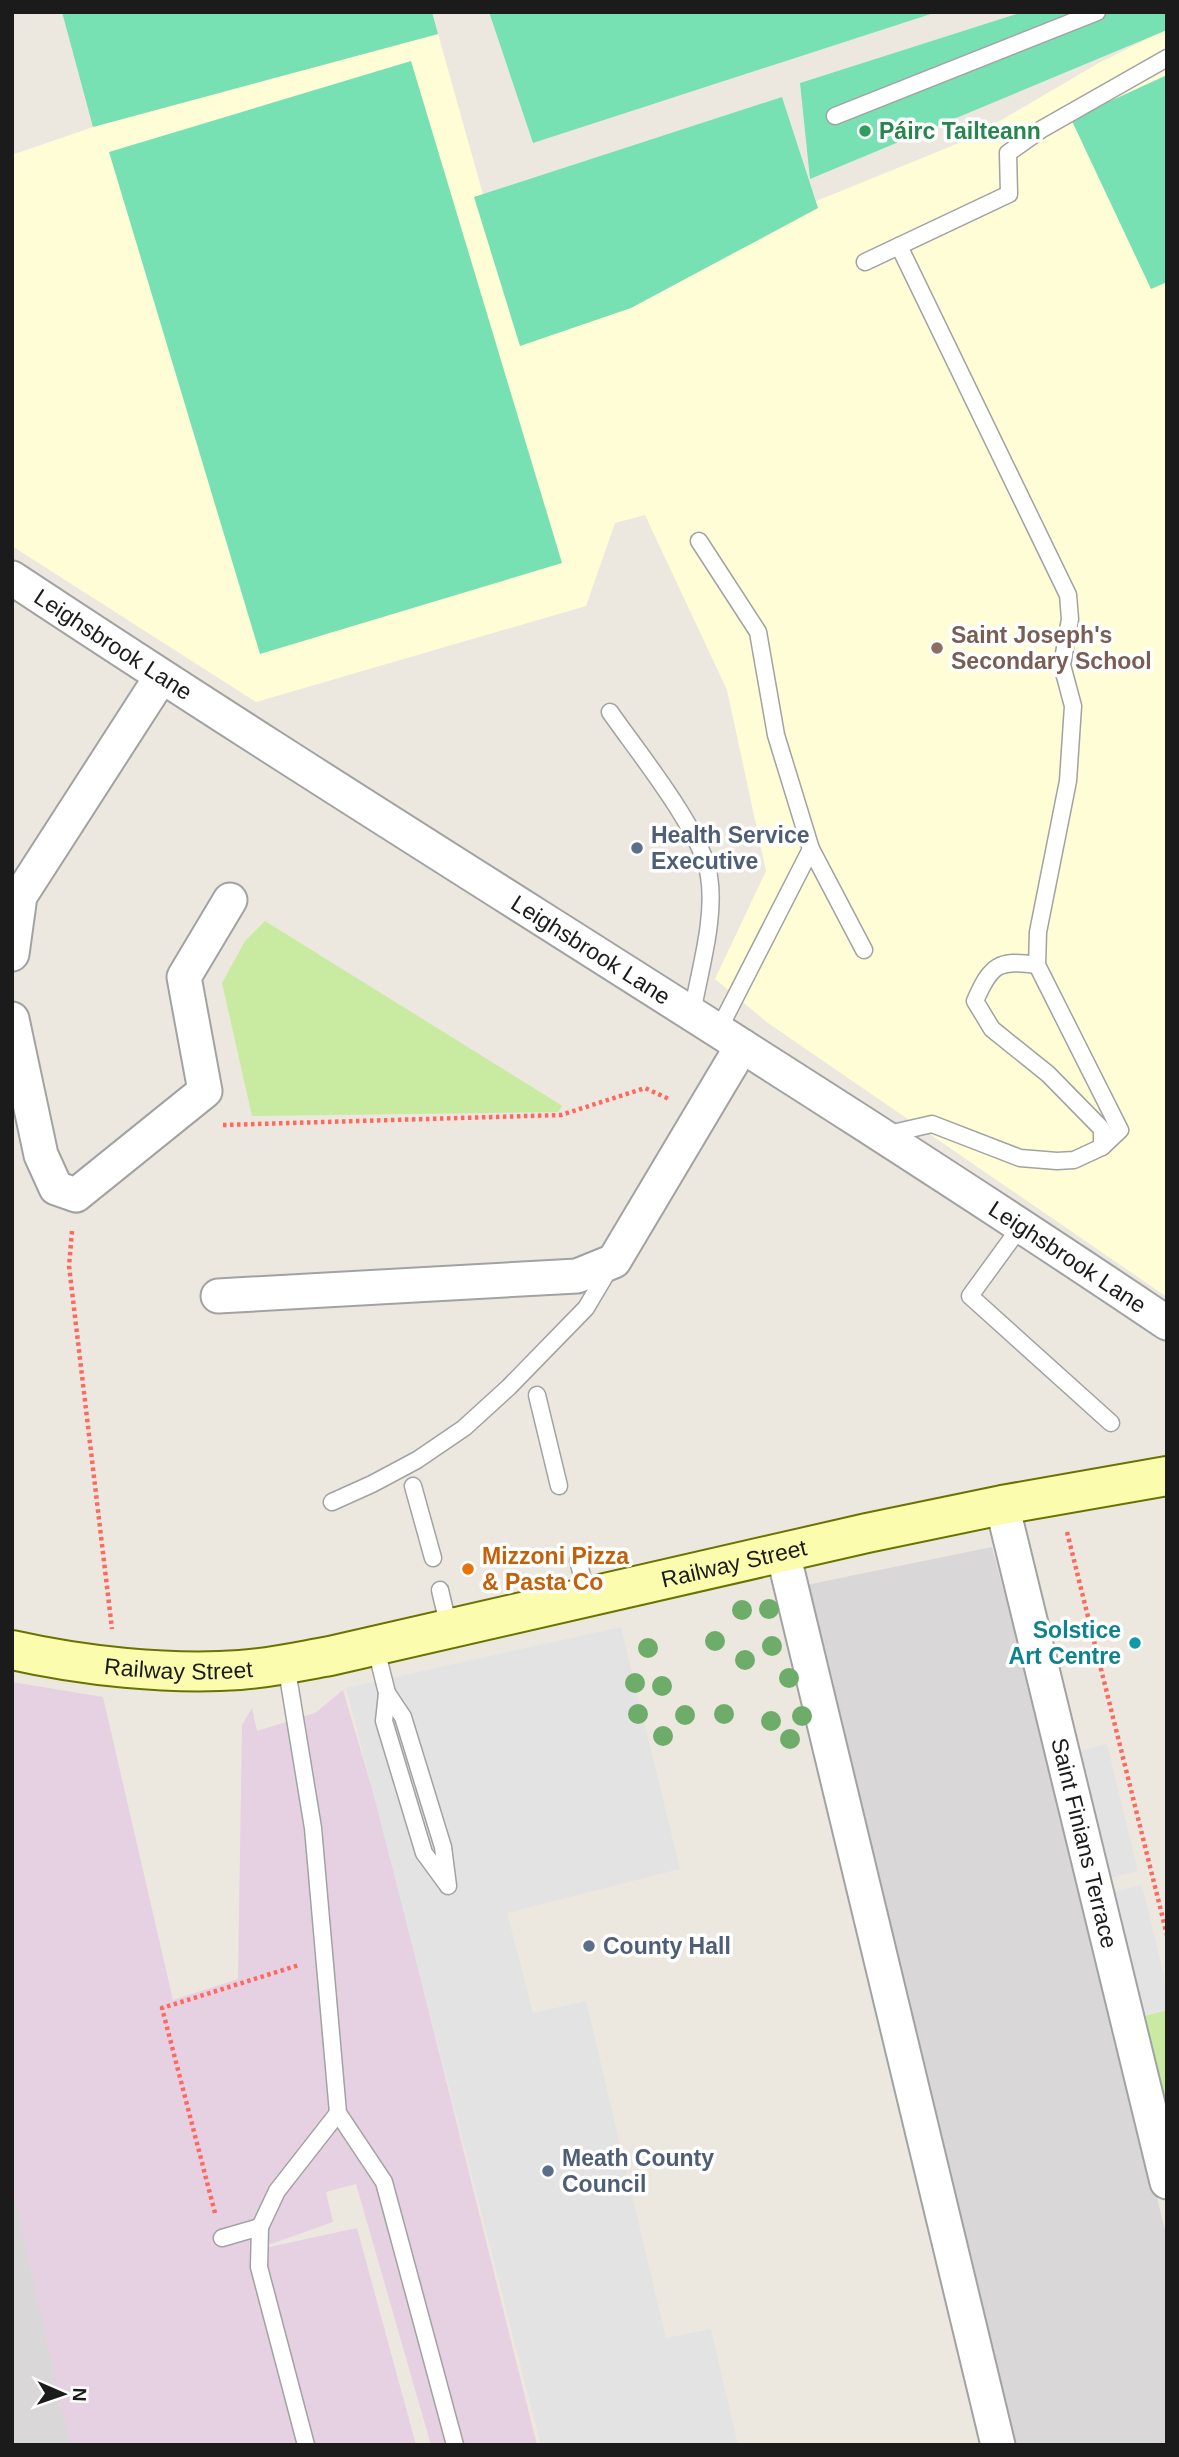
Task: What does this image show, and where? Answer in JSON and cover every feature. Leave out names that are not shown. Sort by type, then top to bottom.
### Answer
[{"type":"main road","name":"Railway Street","points":[[12,1650],[48,1659],[201,1672],[286,1664],[449,1628],[582,1578],[783,1553],[1002,1505],[1167,1476]]},
{"type":"street","name":"Leighsbrook Lane","points":[[12,578],[161,677],[717,1030],[1167,1323]]},
{"type":"street","points":[[12,954],[20,896],[161,677]]},
{"type":"street","points":[[12,1019],[41,1155],[56,1188],[76,1195],[205,1091],[184,977],[230,900]]},
{"type":"street","points":[[218,1296],[577,1276],[614,1261],[701,1114],[717,1030]]},
{"type":"street","name":"Saint Finians Terrace","points":[[1002,1505],[1167,2182]]},
{"type":"street","points":[[783,1553],[998,2445]]},
{"type":"lane","points":[[835,116],[1097,12]]},
{"type":"lane","points":[[865,262],[1009,194],[1008,153],[1042,129],[1167,58]]},
{"type":"lane","points":[[881,1136],[932,1124],[1020,1158],[1057,1161],[1074,1160],[1102,1147],[1119,1130],[1037,965],[1038,932],[1068,782],[1073,706],[1062,665],[1070,619],[1068,595],[899,246]]},
{"type":"lane","points":[[699,541],[758,632],[776,735],[811,849],[864,950]]},
{"type":"lane","points":[[610,712],[685,821],[703,853],[709,876],[717,1030]]},
{"type":"lane","points":[[717,1030],[811,849]]},
{"type":"lane","points":[[1037,965],[1011,961],[986,975],[975,1001],[992,1029],[1048,1074],[1102,1129],[1102,1147]]},
{"type":"lane","points":[[1021,1226],[970,1296],[1111,1423]]},
{"type":"lane","points":[[332,1502],[417,1460],[464,1428],[509,1387],[586,1308],[614,1261]]},
{"type":"lane","points":[[537,1395],[559,1486]]},
{"type":"lane","points":[[413,1486],[433,1558]]},
{"type":"lane","points":[[440,1590],[449,1628]]},
{"type":"lane","points":[[374,1645],[387,1693],[403,1717],[443,1847],[448,1885],[424,1853],[384,1721],[387,1693]]},
{"type":"lane","points":[[286,1664],[313,1828],[338,2113],[384,2182],[456,2445]]},
{"type":"lane","points":[[306,2445],[259,2267],[260,2227],[277,2191],[338,2113]]},
{"type":"lane","points":[[222,2238],[260,2227]]},
{"type":"path","points":[[212,1127],[237,1123],[561,1115],[645,1088],[701,1114]]},
{"type":"path","points":[[76,1195],[69,1266],[112,1631]]},
{"type":"path","points":[[1064,1521],[1167,1936]]},
{"type":"path","points":[[222,2238],[162,2008],[324,1957]]},
{"type":"shaded area","name":"Saint Joseph's Secondary School","points":[[1167,29],[1167,1297],[768,1023],[715,979],[766,871],[727,690],[645,515],[615,523],[586,606],[256,702],[12,546],[12,155],[93,127],[438,34],[523,337],[772,219],[969,139],[1097,64]]},
{"type":"shaded area","points":[[992,1547],[1061,1808],[1167,2238],[1167,2445],[1010,2445],[806,1585]]},
{"type":"shaded area","name":"Meath County Council","points":[[621,1627],[680,1869],[507,1913],[533,2013],[586,2001],[666,2338],[711,2329],[738,2445],[541,2445],[346,1688]]},
{"type":"shaded area","points":[[12,1682],[103,1697],[173,2000],[238,1979],[242,1725],[252,1708],[257,1731],[315,1713],[343,1690],[394,1863],[392,1864],[537,2445],[431,2445],[356,2184],[326,2192],[333,2222],[251,2251],[357,2228],[416,2445],[70,2445],[12,2185]]},
{"type":"shaded area","points":[[1107,1744],[1138,1871],[1109,1878],[1078,1751]]},
{"type":"shaded area","points":[[1142,1885],[1167,1988],[1167,2009],[1143,2015],[1113,1892]]},
{"type":"shaded area","points":[[12,2168],[75,2445],[12,2445]]},
{"type":"green space","points":[[62,12],[432,12],[438,34],[93,127]]},
{"type":"green space","points":[[489,12],[937,12],[533,143]]},
{"type":"green space","name":"Páirc Tailteann","points":[[1023,12],[1167,12],[1167,30],[810,179],[800,83]]},
{"type":"green space","points":[[411,61],[562,563],[260,654],[109,152]]},
{"type":"green space","points":[[1167,75],[1167,282],[1151,289],[1071,119]]},
{"type":"green space","points":[[782,97],[818,208],[631,308],[520,346],[474,197]]},
{"type":"green space","points":[[265,921],[562,1106],[558,1112],[252,1116],[222,983],[245,941]]},
{"type":"green space","points":[[1167,2010],[1167,2125],[1140,2017]]},
{"type":"place","name":"Páirc Tailteann","points":[[865,131]]},
{"type":"place","name":"Saint Joseph's Secondary School","points":[[937,648]]},
{"type":"place","name":"Health Service Executive","points":[[637,848]]},
{"type":"place","name":"Mizzoni Pizza & Pasta Co","points":[[468,1569]]},
{"type":"place","name":"Solstice Art Centre","points":[[1135,1643]]},
{"type":"place","name":"County Hall","points":[[589,1946]]},
{"type":"place","name":"Meath County Council","points":[[548,2171]]}]
